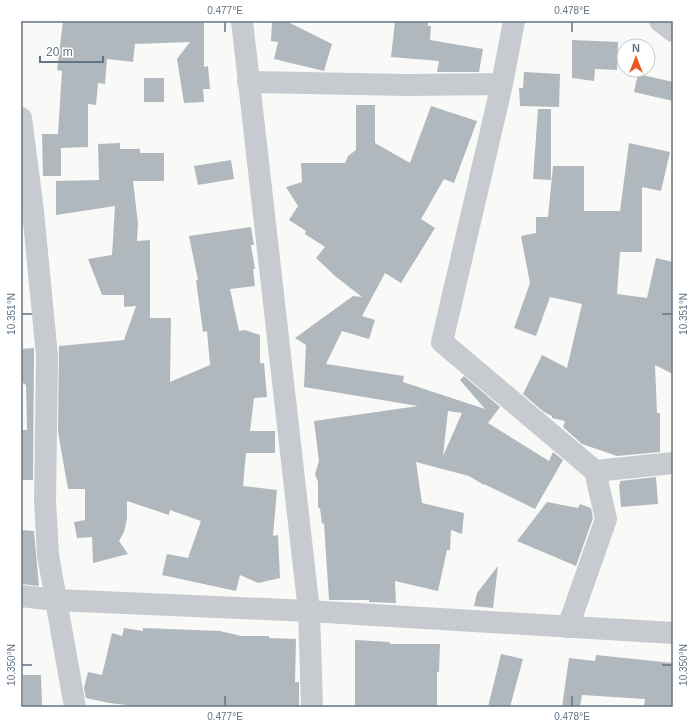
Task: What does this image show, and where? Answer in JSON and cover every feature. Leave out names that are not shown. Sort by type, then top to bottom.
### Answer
[{"type":"street","points":[[242,21],[309,611],[312,707]]},
{"type":"street","points":[[514,21],[502,84],[442,342],[595,471],[606,519],[568,627]]},
{"type":"street","points":[[660,21],[673,31]]},
{"type":"street","points":[[248,82],[406,85],[502,84]]},
{"type":"street","points":[[21,118],[33,211],[47,356],[46,516],[48,555],[75,707]]},
{"type":"street","points":[[595,471],[673,463]]},
{"type":"street","points":[[21,596],[56,600],[309,611],[673,633]]},
{"type":"building","points":[[63,21],[204,21],[204,67],[208,66],[210,89],[203,89],[204,102],[184,103],[177,59],[190,42],[135,44],[133,62],[107,59],[105,84],[98,83],[96,105],[88,104],[88,147],[61,148],[61,176],[43,176],[42,134],[58,134],[62,71],[57,70]]},
{"type":"building","points":[[272,21],[286,21],[332,44],[324,71],[274,59],[278,42],[271,41]]},
{"type":"building","points":[[395,21],[428,21],[428,26],[431,26],[430,40],[483,49],[479,72],[437,72],[439,61],[391,57]]},
{"type":"building","points":[[572,40],[616,42],[616,70],[595,69],[594,81],[572,78]]},
{"type":"building","points":[[524,72],[560,74],[559,107],[520,106],[519,88],[523,88]]},
{"type":"building","points":[[144,78],[164,78],[164,102],[144,102]]},
{"type":"building","points":[[637,78],[656,78],[673,82],[673,101],[634,92]]},
{"type":"building","points":[[356,105],[375,105],[375,143],[410,163],[431,106],[477,121],[454,183],[444,179],[421,219],[435,228],[401,283],[385,273],[362,316],[375,320],[369,339],[342,331],[326,364],[404,376],[403,382],[485,409],[460,380],[464,376],[500,407],[488,423],[549,461],[553,452],[563,460],[535,509],[484,485],[469,476],[416,462],[422,503],[464,513],[462,534],[451,530],[450,550],[447,550],[438,591],[395,581],[396,603],[369,602],[369,600],[329,600],[324,523],[322,524],[320,508],[318,508],[318,482],[315,474],[319,461],[314,421],[418,406],[304,387],[306,345],[295,338],[353,296],[362,297],[335,276],[316,258],[325,247],[305,234],[306,231],[289,220],[298,206],[286,187],[302,182],[301,163],[345,163],[348,156],[356,150]],"holes":[[[448,411],[462,413],[443,456]]]},
{"type":"building","points":[[538,109],[551,109],[551,180],[533,179]]},
{"type":"building","points":[[120,143],[120,149],[140,149],[140,153],[164,153],[164,181],[133,181],[138,224],[137,241],[150,240],[150,318],[171,318],[170,382],[210,365],[207,331],[203,332],[196,280],[198,280],[189,236],[251,227],[254,245],[251,245],[255,269],[253,269],[255,286],[230,289],[239,331],[245,330],[260,335],[260,363],[264,363],[267,397],[254,398],[250,431],[275,431],[275,453],[246,453],[243,486],[277,490],[273,536],[278,535],[280,578],[258,583],[240,575],[236,591],[162,575],[167,554],[188,558],[201,521],[170,510],[169,515],[127,501],[127,519],[124,532],[119,541],[128,554],[93,563],[92,537],[77,538],[74,522],[85,520],[85,489],[68,489],[58,432],[59,346],[124,340],[136,306],[124,307],[124,295],[102,295],[88,259],[112,255],[115,206],[56,215],[56,181],[99,180],[98,144]]},
{"type":"building","points":[[629,143],[670,152],[661,191],[642,187],[642,252],[620,252],[617,294],[647,298],[656,258],[673,262],[673,374],[655,365],[657,413],[660,413],[660,452],[617,456],[582,444],[563,427],[565,421],[552,418],[552,416],[544,412],[523,394],[542,355],[567,368],[582,304],[550,297],[536,336],[514,328],[530,283],[521,236],[536,233],[536,217],[548,217],[553,166],[584,166],[584,211],[620,211]]},
{"type":"building","points":[[231,160],[234,179],[198,185],[194,166]]},
{"type":"building","points":[[34,348],[33,480],[21,480],[21,430],[27,430],[26,385],[21,382],[21,349]]},
{"type":"building","points":[[656,477],[658,504],[621,507],[620,481]]},
{"type":"building","points":[[547,502],[578,508],[580,504],[591,508],[593,518],[576,566],[517,541]]},
{"type":"building","points":[[21,530],[34,531],[39,586],[21,584]]},
{"type":"building","points":[[498,566],[493,608],[474,606],[477,593]]},
{"type":"building","points":[[124,628],[143,631],[143,628],[220,631],[241,636],[269,636],[269,638],[296,639],[295,682],[299,682],[299,707],[234,707],[222,705],[221,707],[144,707],[109,703],[86,698],[84,688],[88,672],[102,675],[112,633],[122,636]]},
{"type":"building","points":[[355,640],[390,642],[390,644],[440,644],[439,672],[437,672],[437,707],[355,707]]},
{"type":"building","points":[[501,654],[523,659],[510,707],[488,707]]},
{"type":"building","points":[[596,655],[673,663],[673,707],[644,707],[645,699],[582,695],[580,707],[562,707],[569,658],[595,661]]},
{"type":"building","points":[[23,675],[41,675],[42,706],[23,707]]}]
